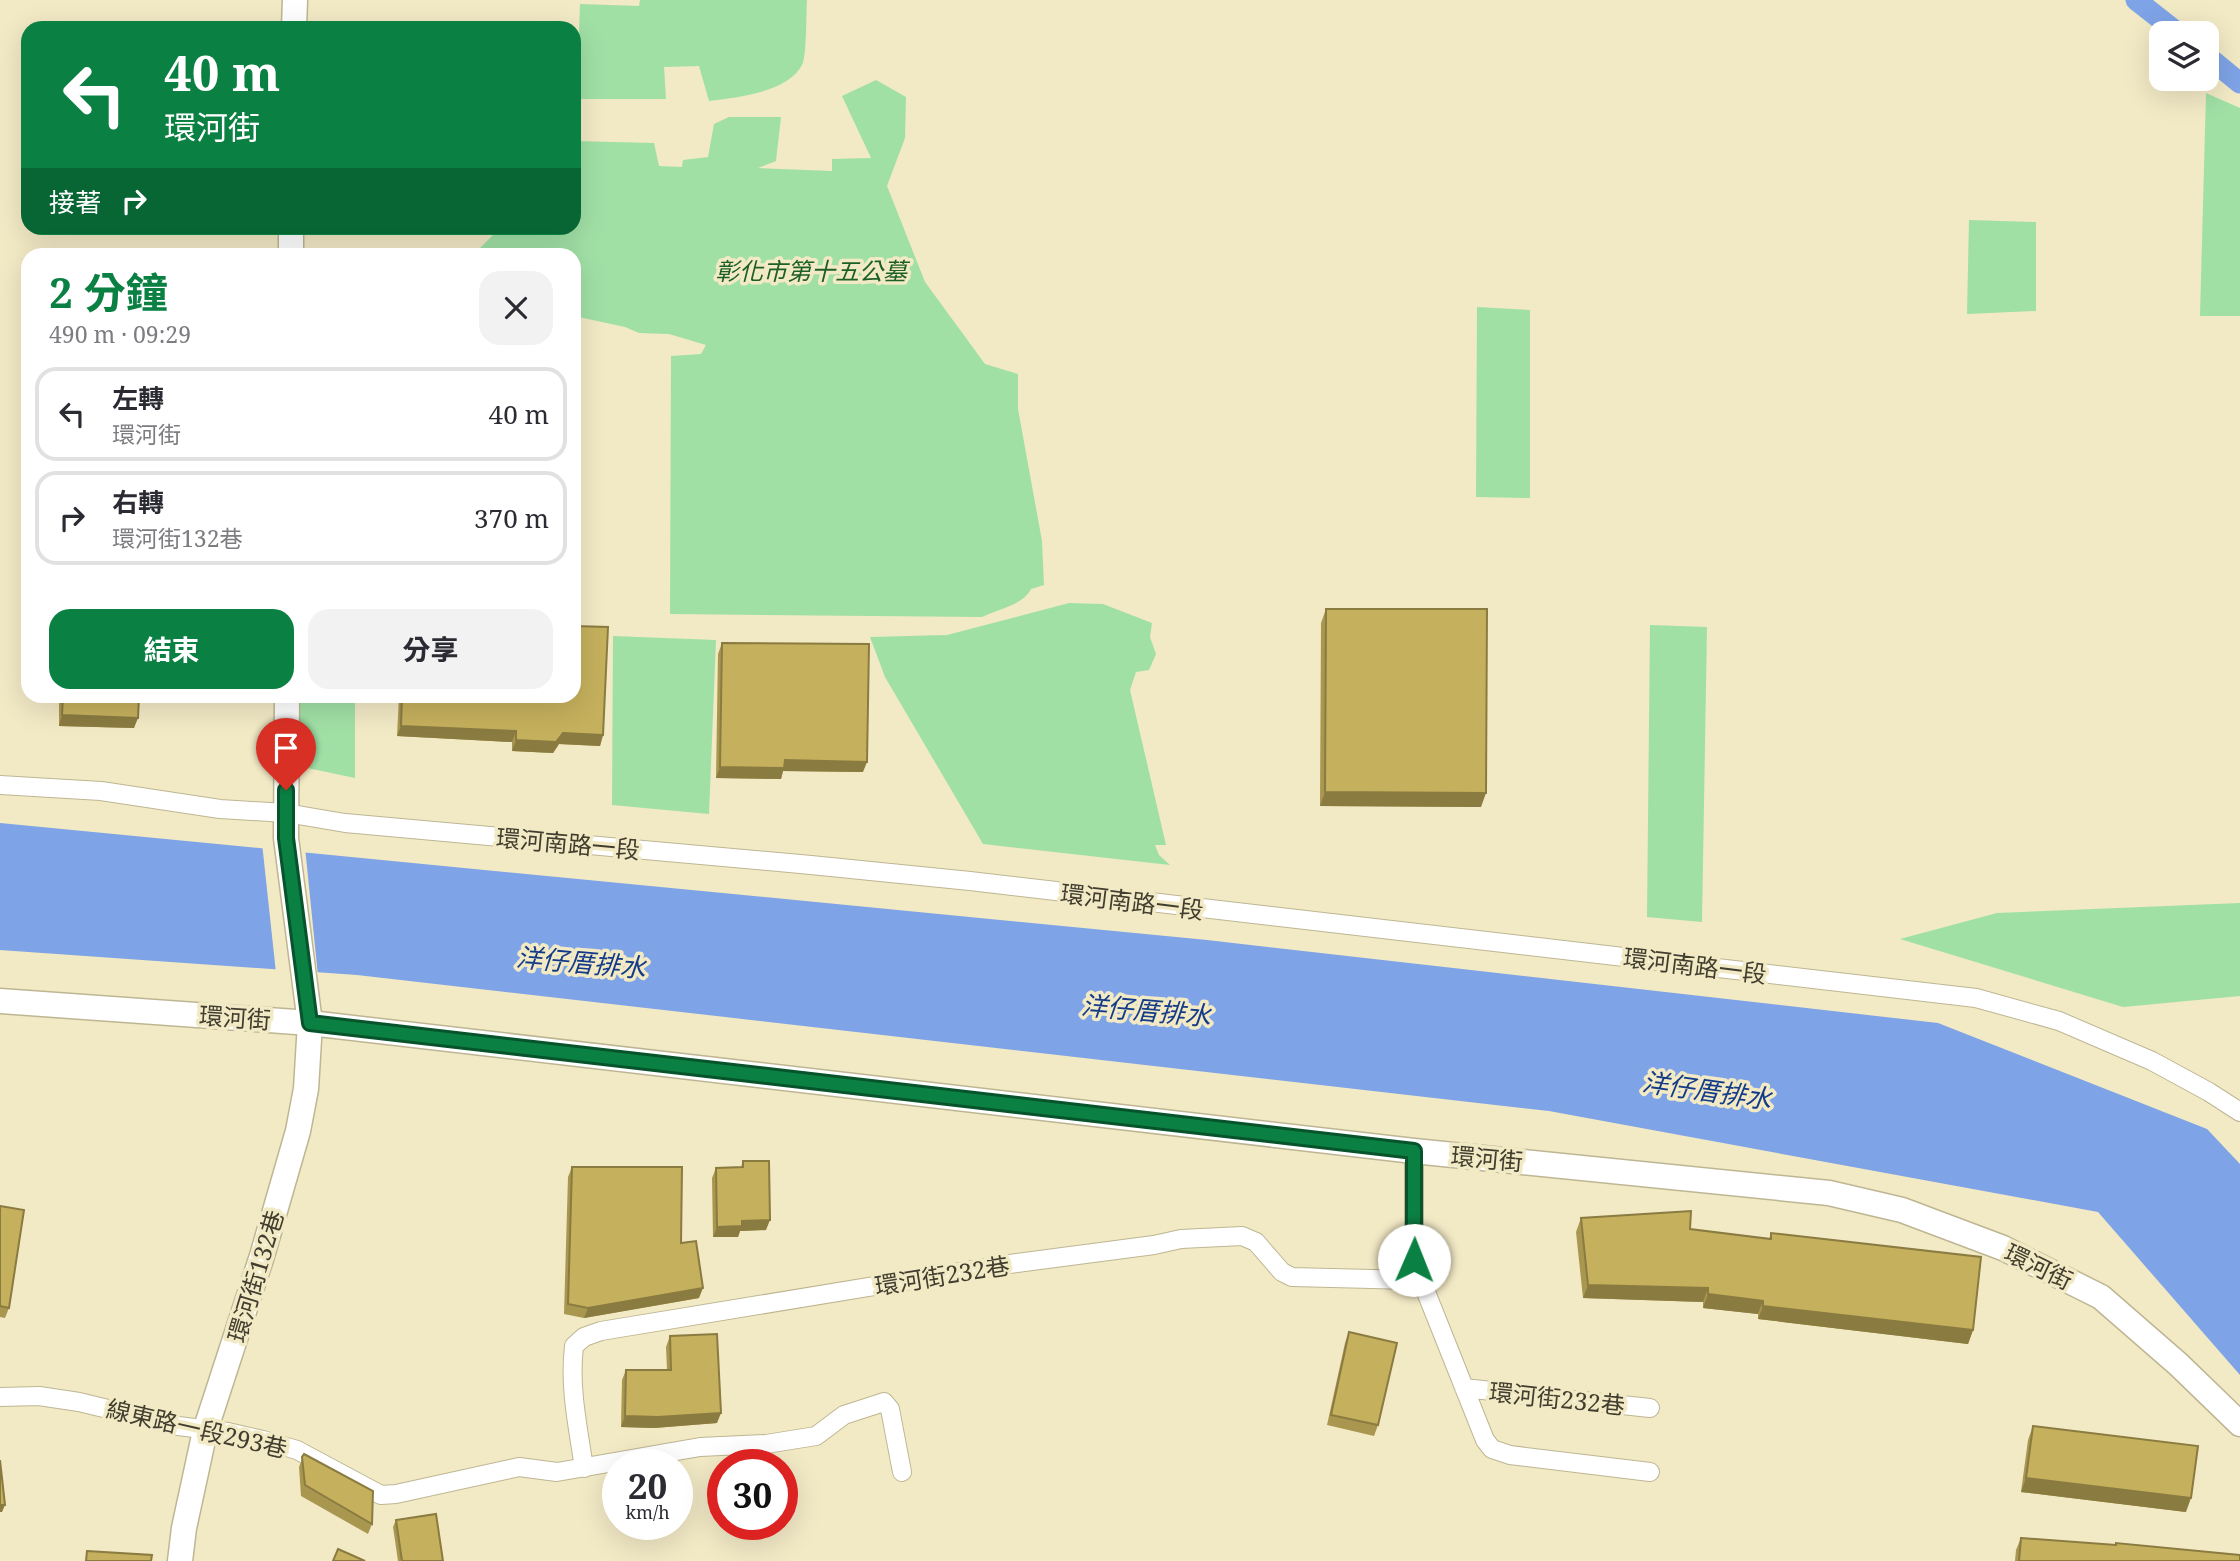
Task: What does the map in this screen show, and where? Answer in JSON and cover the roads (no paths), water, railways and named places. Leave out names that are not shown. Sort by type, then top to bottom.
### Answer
[{"type":"street","points":[[294,21],[295,0]]},
{"type":"street","name":"環河街132巷","points":[[180,1561],[184,1528],[205,1431],[262,1256],[298,1131],[306,1089],[310,1023],[286,838],[287,703]]},
{"type":"street","name":"環河南路一段","points":[[0,785],[101,791],[220,809],[286,813],[345,823],[970,881],[1976,998],[2059,1021],[2152,1061],[2240,1112]]},
{"type":"street","name":"環河街","points":[[0,1001],[310,1023],[1414,1151],[1829,1193],[1902,1210],[2003,1248],[2101,1297],[2240,1423]]},
{"type":"street","name":"環河街232巷","points":[[1414,1151],[1414,1260],[1485,1440],[1492,1449],[1510,1455],[1650,1472]]},
{"type":"street","name":"環河街232巷","points":[[584,1468],[571,1368],[574,1346],[584,1337],[601,1331],[1002,1265],[1181,1239],[1242,1236],[1256,1242],[1282,1272],[1292,1278],[1411,1279],[1422,1282]]},
{"type":"street","name":"環河街232巷","points":[[1464,1388],[1650,1408]]},
{"type":"street","name":"線東路一段293巷","points":[[0,1397],[39,1396],[79,1402],[177,1426],[229,1432],[297,1450],[381,1495],[519,1467],[557,1472],[700,1447],[766,1444],[816,1436],[844,1415],[884,1402],[890,1409],[902,1472]]},
{"type":"water","name":"洋仔厝排水","points":[[0,823],[1207,940],[1938,1023],[2207,1129],[2240,1164],[2240,1375],[2098,1212],[1549,1111],[357,975],[0,950]]},
{"type":"waterway","points":[[2136,0],[2163,21]]},
{"type":"waterway","points":[[2219,66],[2240,83]]},
{"type":"park label","name":"彰化市第十五公墓","points":[[811,270]]}]
